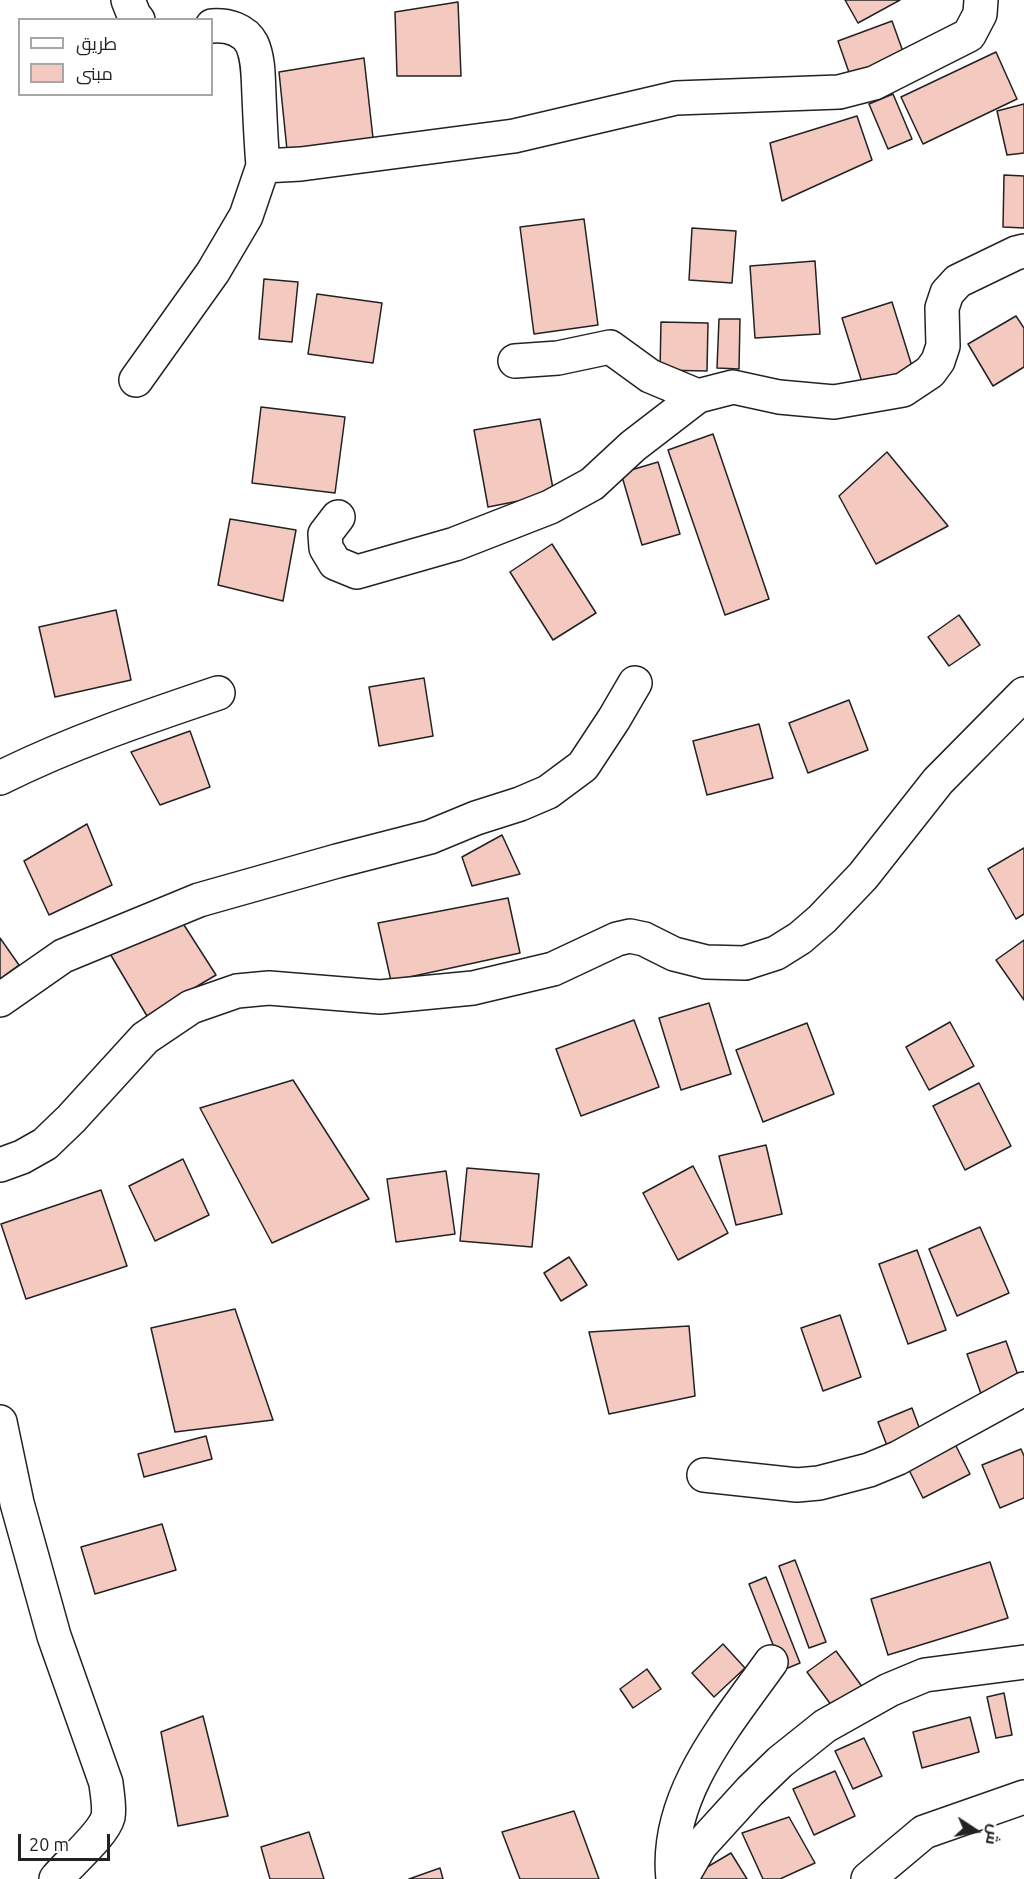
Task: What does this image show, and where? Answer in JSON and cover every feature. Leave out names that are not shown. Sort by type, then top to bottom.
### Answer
[{"type":"street","points":[[128,0],[136,18]]},
{"type":"street","points":[[263,166],[302,164],[514,136],[675,98],[839,92],[874,83],[969,35],[980,14],[981,0]]},
{"type":"street","points":[[136,380],[224,254],[246,216],[263,166],[257,61],[251,43],[235,29],[222,25],[213,26]]},
{"type":"street","points":[[338,517],[325,534],[326,549],[335,563],[357,572],[454,544],[550,507],[592,484],[633,446],[698,396],[733,387],[779,397],[834,402],[903,390],[930,372],[938,361],[943,346],[942,308],[947,293],[958,281],[1024,251]]},
{"type":"street","points":[[515,361],[558,358],[610,347],[650,376],[698,396]]},
{"type":"street","points":[[0,1000],[63,956],[199,900],[430,837],[548,792],[583,766],[635,683]]},
{"type":"street","points":[[0,778],[42,757],[218,693]]},
{"type":"street","points":[[0,1165],[22,1157],[45,1144],[145,1038],[192,1007],[237,991],[269,988],[380,997],[473,988],[553,969],[618,939],[630,936],[644,939],[674,954],[706,962],[745,963],[776,953],[800,938],[815,925],[863,876],[938,781],[1024,693]]},
{"type":"street","points":[[704,1476],[797,1485],[819,1483],[869,1470],[898,1458],[1024,1389]]},
{"type":"street","points":[[0,1422],[17,1503],[54,1636],[106,1783],[109,1807],[107,1819],[98,1834],[56,1879]]},
{"type":"street","points":[[674,1879],[671,1860],[674,1835],[689,1790],[720,1734],[771,1662]]},
{"type":"street","points":[[681,1879],[700,1846],[744,1797],[780,1762],[825,1726],[889,1690],[925,1675],[1024,1662]]},
{"type":"street","points":[[868,1879],[924,1832],[1024,1797]]},
{"type":"building","points":[[845,0],[900,0],[858,23]]},
{"type":"building","points":[[458,2],[461,76],[397,76],[395,12]]},
{"type":"building","points":[[892,21],[906,60],[852,81],[838,41]]},
{"type":"building","points":[[996,52],[1017,99],[923,144],[901,97]]},
{"type":"building","points":[[364,58],[373,138],[287,150],[279,72]]},
{"type":"building","points":[[893,94],[912,139],[888,149],[869,104]]},
{"type":"building","points":[[1024,104],[1024,153],[1007,155],[997,111]]},
{"type":"building","points":[[857,116],[872,160],[782,201],[770,143]]},
{"type":"building","points":[[1004,175],[1024,176],[1024,228],[1003,227]]},
{"type":"building","points":[[584,219],[598,325],[534,334],[520,227]]},
{"type":"building","points":[[692,228],[736,231],[732,283],[689,280]]},
{"type":"building","points":[[815,261],[820,334],[755,338],[750,266]]},
{"type":"building","points":[[264,279],[298,282],[292,342],[259,339]]},
{"type":"building","points":[[317,294],[382,303],[373,363],[308,354]]},
{"type":"building","points":[[892,302],[915,376],[865,392],[842,318]]},
{"type":"building","points":[[1016,316],[1024,328],[1024,367],[993,386],[968,344]]},
{"type":"building","points":[[719,319],[740,319],[739,369],[717,368]]},
{"type":"building","points":[[661,322],[708,323],[707,371],[660,370]]},
{"type":"building","points":[[261,407],[345,417],[335,493],[252,483]]},
{"type":"building","points":[[540,419],[554,494],[488,507],[474,430]]},
{"type":"building","points":[[713,434],[769,599],[725,615],[668,450]]},
{"type":"building","points":[[887,452],[948,526],[876,564],[839,496]]},
{"type":"building","points":[[658,462],[680,534],[642,545],[621,473]]},
{"type":"building","points":[[230,519],[296,530],[283,601],[218,585]]},
{"type":"building","points":[[552,544],[596,613],[553,640],[510,572]]},
{"type":"building","points":[[116,610],[131,680],[55,697],[39,627]]},
{"type":"building","points":[[959,615],[980,645],[949,666],[928,637]]},
{"type":"building","points":[[424,678],[433,736],[379,746],[369,687]]},
{"type":"building","points":[[849,700],[868,750],[808,773],[789,723]]},
{"type":"building","points":[[759,724],[773,778],[707,795],[693,741]]},
{"type":"building","points":[[190,731],[210,787],[160,805],[131,752]]},
{"type":"building","points":[[87,824],[112,885],[49,915],[24,861]]},
{"type":"building","points":[[502,835],[520,874],[472,886],[462,857]]},
{"type":"building","points":[[1024,848],[1024,914],[1016,919],[988,869]]},
{"type":"building","points":[[508,898],[520,953],[391,981],[378,923]]},
{"type":"building","points":[[177,914],[216,975],[147,1016],[109,952]]},
{"type":"building","points":[[0,938],[19,965],[0,979]]},
{"type":"building","points":[[1024,940],[1024,1000],[996,960]]},
{"type":"building","points":[[709,1003],[731,1074],[681,1090],[659,1018]]},
{"type":"building","points":[[634,1020],[659,1087],[581,1116],[556,1049]]},
{"type":"building","points":[[950,1022],[974,1066],[929,1090],[906,1047]]},
{"type":"building","points":[[807,1023],[834,1094],[763,1122],[736,1050]]},
{"type":"building","points":[[293,1080],[369,1199],[272,1243],[200,1108]]},
{"type":"building","points":[[979,1083],[1011,1146],[965,1170],[933,1106]]},
{"type":"building","points":[[766,1145],[782,1214],[736,1225],[719,1156]]},
{"type":"building","points":[[183,1159],[209,1215],[155,1241],[129,1186]]},
{"type":"building","points":[[693,1166],[728,1233],[678,1260],[643,1193]]},
{"type":"building","points":[[467,1168],[539,1174],[532,1247],[460,1241]]},
{"type":"building","points":[[446,1171],[455,1234],[396,1242],[387,1179]]},
{"type":"building","points":[[101,1190],[127,1266],[26,1299],[1,1224]]},
{"type":"building","points":[[980,1227],[1009,1293],[957,1316],[929,1249]]},
{"type":"building","points":[[917,1250],[946,1330],[908,1344],[879,1264]]},
{"type":"building","points":[[569,1257],[587,1285],[561,1301],[544,1273]]},
{"type":"building","points":[[235,1309],[273,1420],[175,1432],[151,1328]]},
{"type":"building","points":[[840,1315],[861,1377],[823,1391],[801,1328]]},
{"type":"building","points":[[689,1326],[695,1396],[609,1414],[589,1332]]},
{"type":"building","points":[[1006,1341],[1020,1381],[981,1394],[967,1354]]},
{"type":"building","points":[[912,1408],[923,1438],[889,1451],[878,1422]]},
{"type":"building","points":[[206,1436],[212,1459],[144,1477],[138,1454]]},
{"type":"building","points":[[954,1442],[970,1474],[923,1498],[907,1466]]},
{"type":"building","points":[[1021,1449],[1024,1456],[1024,1498],[1000,1508],[982,1465]]},
{"type":"building","points":[[162,1524],[176,1570],[95,1594],[81,1547]]},
{"type":"building","points":[[795,1560],[826,1642],[809,1648],[779,1566]]},
{"type":"building","points":[[990,1562],[1008,1618],[888,1655],[871,1599]]},
{"type":"building","points":[[766,1577],[800,1663],[783,1670],[749,1584]]},
{"type":"building","points":[[723,1644],[745,1668],[714,1697],[692,1673]]},
{"type":"building","points":[[836,1651],[866,1692],[837,1713],[807,1672]]},
{"type":"building","points":[[647,1669],[661,1689],[633,1708],[620,1689]]},
{"type":"building","points":[[1004,1693],[1012,1735],[996,1738],[987,1697]]},
{"type":"building","points":[[203,1716],[228,1816],[178,1826],[161,1732]]},
{"type":"building","points":[[970,1717],[979,1752],[922,1768],[913,1732]]},
{"type":"building","points":[[864,1738],[882,1776],[853,1789],[835,1751]]},
{"type":"building","points":[[835,1771],[855,1816],[814,1835],[793,1789]]},
{"type":"building","points":[[574,1811],[599,1879],[520,1879],[502,1832]]},
{"type":"building","points":[[789,1817],[815,1863],[780,1879],[763,1879],[742,1833]]},
{"type":"building","points":[[309,1832],[324,1879],[270,1879],[261,1847]]},
{"type":"building","points":[[731,1853],[747,1879],[694,1879],[692,1876]]},
{"type":"building","points":[[440,1868],[443,1879],[409,1879]]}]
